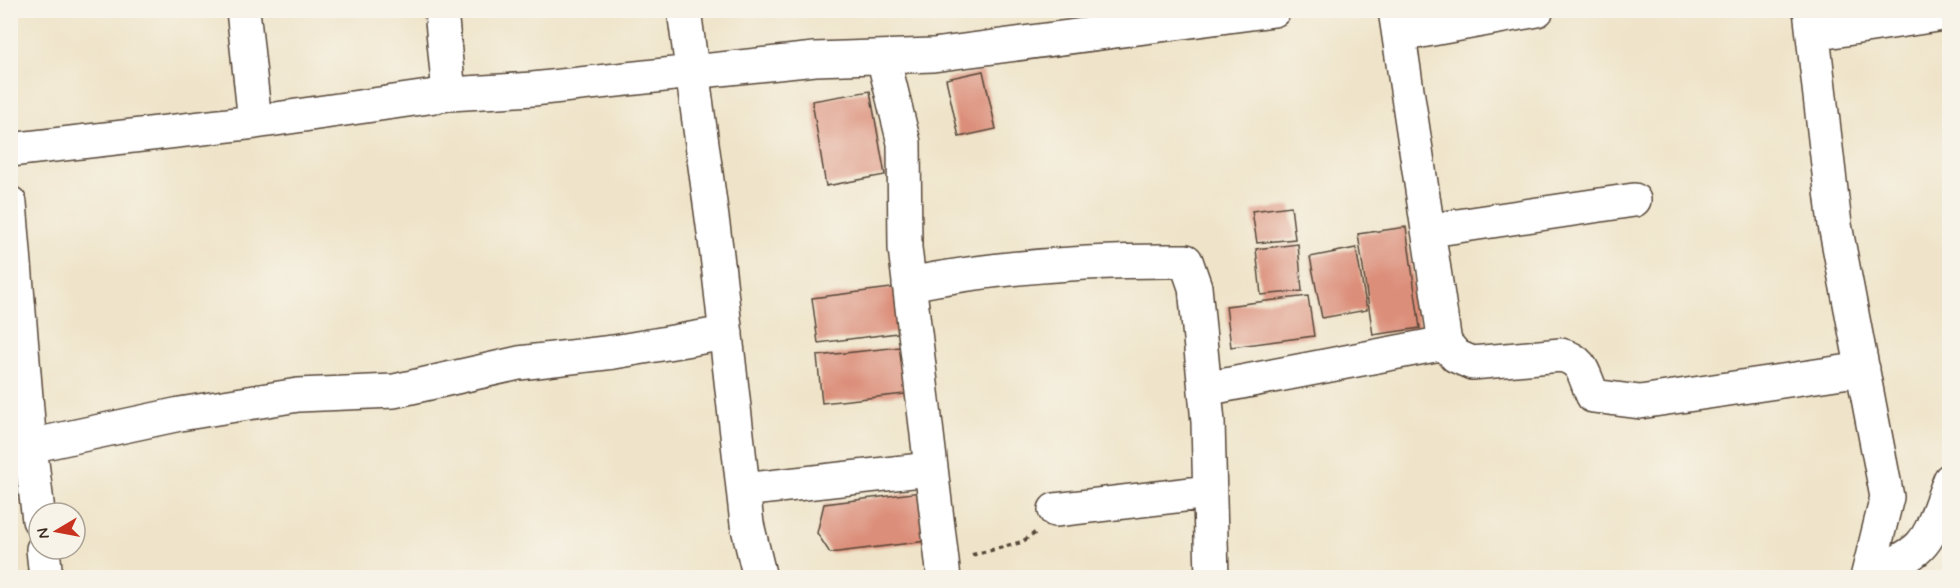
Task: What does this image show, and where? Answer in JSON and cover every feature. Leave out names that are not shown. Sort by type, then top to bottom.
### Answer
[{"type":"street","points":[[243,10],[255,122]]},
{"type":"street","points":[[441,10],[449,94]]},
{"type":"street","points":[[684,10],[726,333],[747,524],[760,578]]},
{"type":"street","points":[[10,150],[255,122],[449,94],[533,89],[692,74],[815,59],[933,55],[1274,10]]},
{"type":"street","points":[[1537,10],[1397,23],[1431,230],[1440,319],[1445,344],[1456,356],[1472,363],[1561,355],[1580,363],[1593,396],[1640,402],[1863,369]]},
{"type":"street","points":[[1868,577],[1887,497],[1835,225],[1812,22],[1950,13]]},
{"type":"street","points":[[883,57],[904,143],[905,248],[942,568]]},
{"type":"street","points":[[1431,230],[1634,200]]},
{"type":"street","points":[[10,203],[37,501]]},
{"type":"street","points":[[909,284],[1034,265],[1104,260],[1186,261],[1195,287],[1205,389],[1212,578]]},
{"type":"street","points":[[30,446],[180,414],[298,395],[394,391],[519,363],[614,352],[726,333]]},
{"type":"street","points":[[1205,389],[1445,344]]},
{"type":"street","points":[[743,490],[930,469]]},
{"type":"street","points":[[1868,577],[1909,558],[1922,546],[1932,533],[1950,480]]},
{"type":"street","points":[[1055,510],[1209,492]]},
{"type":"street","points":[[44,561],[46,578]]},
{"type":"path","points":[[942,568],[1022,542],[1039,530],[1055,510]]},
{"type":"building","points":[[983,71],[996,129],[959,137],[946,79]]},
{"type":"building","points":[[870,91],[885,175],[826,186],[812,101]]},
{"type":"building","points":[[1291,206],[1295,239],[1257,243],[1252,211]]},
{"type":"building","points":[[1406,227],[1420,328],[1373,335],[1358,234]]},
{"type":"building","points":[[1298,244],[1302,291],[1261,295],[1256,249]]},
{"type":"building","points":[[1356,248],[1367,310],[1322,318],[1310,257]]},
{"type":"building","points":[[899,287],[905,332],[818,343],[812,298]]},
{"type":"building","points":[[1308,296],[1314,336],[1231,347],[1226,306]]},
{"type":"building","points":[[909,346],[914,393],[822,403],[817,356]]},
{"type":"building","points":[[929,491],[935,540],[830,553],[817,533],[824,504]]}]
